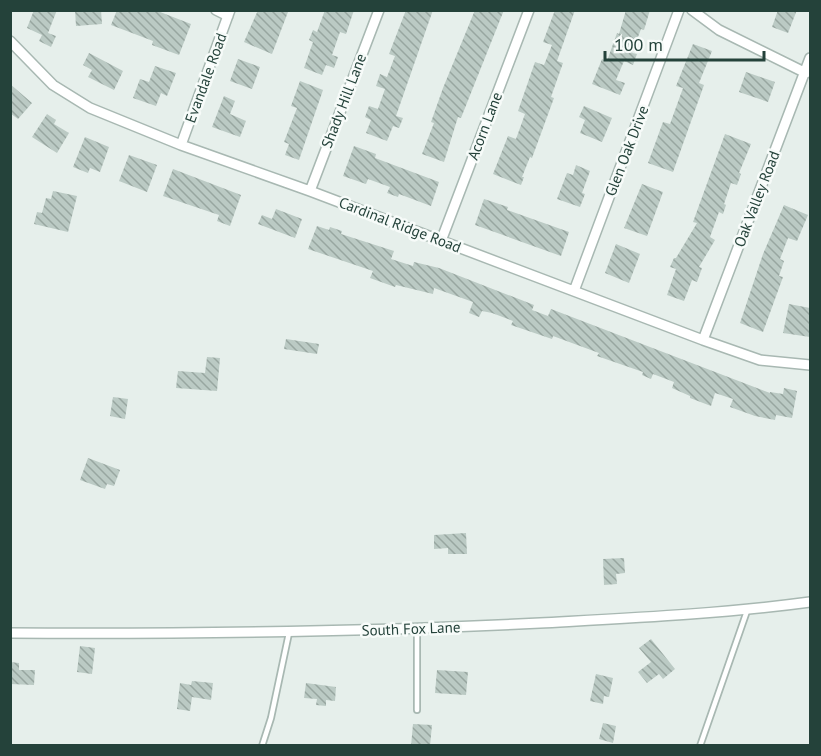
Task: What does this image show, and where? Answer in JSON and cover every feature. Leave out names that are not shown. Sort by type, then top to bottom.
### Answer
[{"type":"street","points":[[216,10],[229,13]]},
{"type":"street","name":"Shady Hill Lane","points":[[310,191],[379,10]]},
{"type":"street","name":"Acorn Lane","points":[[441,241],[529,10]]},
{"type":"street","name":"Glen Oak Drive","points":[[574,291],[680,10]]},
{"type":"street","points":[[692,10],[719,30],[806,72]]},
{"type":"street","name":"Evandale Road","points":[[181,145],[229,13]]},
{"type":"street","name":"Cardinal Ridge Road","points":[[10,41],[53,85],[90,108],[181,145],[760,360],[810,365]]},
{"type":"street","name":"Oak Valley Road","points":[[703,340],[810,58]]},
{"type":"street","name":"South Fox Lane","points":[[10,633],[289,633],[417,629],[747,611],[810,602]]},
{"type":"lane","points":[[700,746],[747,611]]},
{"type":"lane","points":[[417,629],[417,710]]},
{"type":"lane","points":[[262,746],[271,718],[289,633]]},
{"type":"building","points":[[34,10],[57,10],[48,33],[56,36],[51,47],[39,41],[42,35],[27,28]]},
{"type":"building","points":[[75,10],[101,10],[102,24],[76,26]]},
{"type":"building","points":[[117,10],[155,10],[191,24],[179,55],[152,45],[153,41],[111,25]]},
{"type":"building","points":[[258,10],[288,12],[272,54],[244,42]]},
{"type":"building","points":[[325,10],[354,10],[346,34],[340,32],[332,55],[338,57],[334,68],[326,65],[322,75],[304,68],[313,42],[309,40],[313,30],[317,32]]},
{"type":"building","points":[[406,10],[433,10],[396,116],[403,118],[399,128],[393,126],[387,141],[366,133],[371,120],[365,117],[369,106],[378,109],[385,89],[376,86],[380,74],[387,77],[395,56],[389,54]]},
{"type":"building","points":[[475,10],[504,10],[461,118],[458,117],[444,162],[422,154],[434,123],[431,122],[443,88]]},
{"type":"building","points":[[555,10],[575,10],[557,61],[563,63],[551,97],[554,98],[532,158],[530,157],[522,177],[524,177],[521,185],[493,174],[508,136],[516,139],[525,114],[518,111],[535,62],[544,65],[552,45],[543,42]]},
{"type":"building","points":[[626,10],[650,10],[644,30],[641,29],[632,53],[637,54],[633,65],[624,61],[616,80],[625,83],[620,95],[592,84],[602,59],[607,61],[617,33],[619,34]]},
{"type":"building","points":[[778,10],[797,10],[788,33],[772,27]]},
{"type":"building","points":[[693,44],[712,51],[699,83],[704,85],[673,172],[648,163],[663,122],[670,124],[683,88],[676,86]]},
{"type":"building","points":[[89,53],[123,71],[114,90],[88,77],[92,70],[83,65]]},
{"type":"building","points":[[238,59],[260,67],[252,89],[230,81]]},
{"type":"building","points":[[155,66],[176,73],[167,96],[161,93],[156,106],[133,98],[140,79],[149,82]]},
{"type":"building","points":[[746,72],[775,82],[768,102],[739,92]]},
{"type":"building","points":[[300,81],[323,90],[299,160],[285,155],[289,144],[284,142],[297,108],[291,106]]},
{"type":"building","points":[[10,84],[32,103],[18,119],[10,113]]},
{"type":"building","points":[[224,96],[235,101],[230,114],[246,121],[240,137],[212,127]]},
{"type":"building","points":[[584,106],[612,118],[602,142],[580,133],[585,120],[579,117]]},
{"type":"building","points":[[47,114],[56,120],[54,124],[69,133],[57,153],[32,137]]},
{"type":"building","points":[[725,134],[751,144],[739,173],[741,174],[737,185],[731,183],[723,214],[719,212],[710,237],[715,240],[699,267],[702,268],[697,282],[692,280],[684,301],[667,295],[676,269],[670,267],[697,223],[693,222]]},
{"type":"building","points":[[85,137],[109,147],[100,172],[90,168],[88,173],[73,167]]},
{"type":"building","points":[[354,146],[376,154],[375,158],[439,182],[431,206],[399,194],[398,197],[387,193],[390,187],[368,179],[366,184],[343,176]]},
{"type":"building","points":[[129,155],[157,165],[147,192],[119,181]]},
{"type":"building","points":[[576,165],[590,171],[582,193],[585,194],[580,207],[557,199],[567,173],[573,175]]},
{"type":"building","points":[[173,169],[241,195],[230,226],[217,221],[219,215],[163,196]]},
{"type":"building","points":[[642,184],[663,192],[647,236],[624,228]]},
{"type":"building","points":[[53,191],[77,196],[68,232],[34,224],[37,212],[42,213],[46,198],[51,199]]},
{"type":"building","points":[[484,199],[508,207],[507,210],[569,232],[561,256],[475,225]]},
{"type":"building","points":[[784,205],[808,215],[797,241],[788,238],[780,259],[784,261],[779,276],[783,277],[763,332],[740,323],[763,254]]},
{"type":"building","points":[[276,209],[302,219],[295,238],[258,224],[262,215],[272,219]]},
{"type":"building","points":[[317,226],[329,230],[330,227],[342,231],[341,234],[394,251],[391,259],[413,266],[414,262],[439,268],[534,305],[532,310],[548,316],[551,309],[770,393],[783,394],[784,388],[797,391],[792,418],[776,415],[775,420],[755,416],[730,407],[733,399],[715,393],[711,406],[672,388],[674,382],[653,374],[651,379],[642,375],[643,372],[597,356],[599,353],[553,336],[552,339],[511,325],[513,321],[492,313],[482,311],[479,317],[469,313],[473,302],[434,288],[433,294],[396,285],[395,287],[370,278],[373,271],[308,249]]},
{"type":"building","points":[[616,244],[640,254],[629,283],[605,273]]},
{"type":"building","points":[[789,304],[810,308],[810,337],[783,333]]},
{"type":"building","points":[[286,339],[319,344],[317,354],[284,349]]},
{"type":"building","points":[[207,357],[220,358],[217,391],[176,388],[178,371],[205,373]]},
{"type":"building","points":[[113,397],[128,399],[125,419],[110,416]]},
{"type":"building","points":[[88,458],[120,470],[114,486],[107,484],[105,489],[80,480]]},
{"type":"building","points":[[466,533],[467,554],[448,554],[448,548],[434,549],[434,535]]},
{"type":"building","points":[[624,558],[625,573],[616,574],[617,584],[604,585],[603,559]]},
{"type":"building","points":[[651,639],[675,669],[663,679],[659,674],[647,683],[638,672],[651,662],[639,648]]},
{"type":"building","points":[[80,646],[95,648],[92,674],[77,672]]},
{"type":"building","points":[[10,662],[19,663],[19,670],[35,670],[34,685],[10,684]]},
{"type":"building","points":[[437,670],[468,672],[466,695],[435,693]]},
{"type":"building","points":[[596,674],[613,678],[609,697],[604,696],[603,704],[590,701]]},
{"type":"building","points":[[192,681],[213,683],[211,700],[192,697],[190,711],[177,709],[180,683],[191,685]]},
{"type":"building","points":[[306,683],[336,687],[335,701],[326,700],[326,706],[316,705],[317,699],[304,698]]},
{"type":"building","points":[[603,723],[616,726],[613,743],[599,739]]},
{"type":"building","points":[[413,724],[432,725],[430,746],[411,746]]}]
